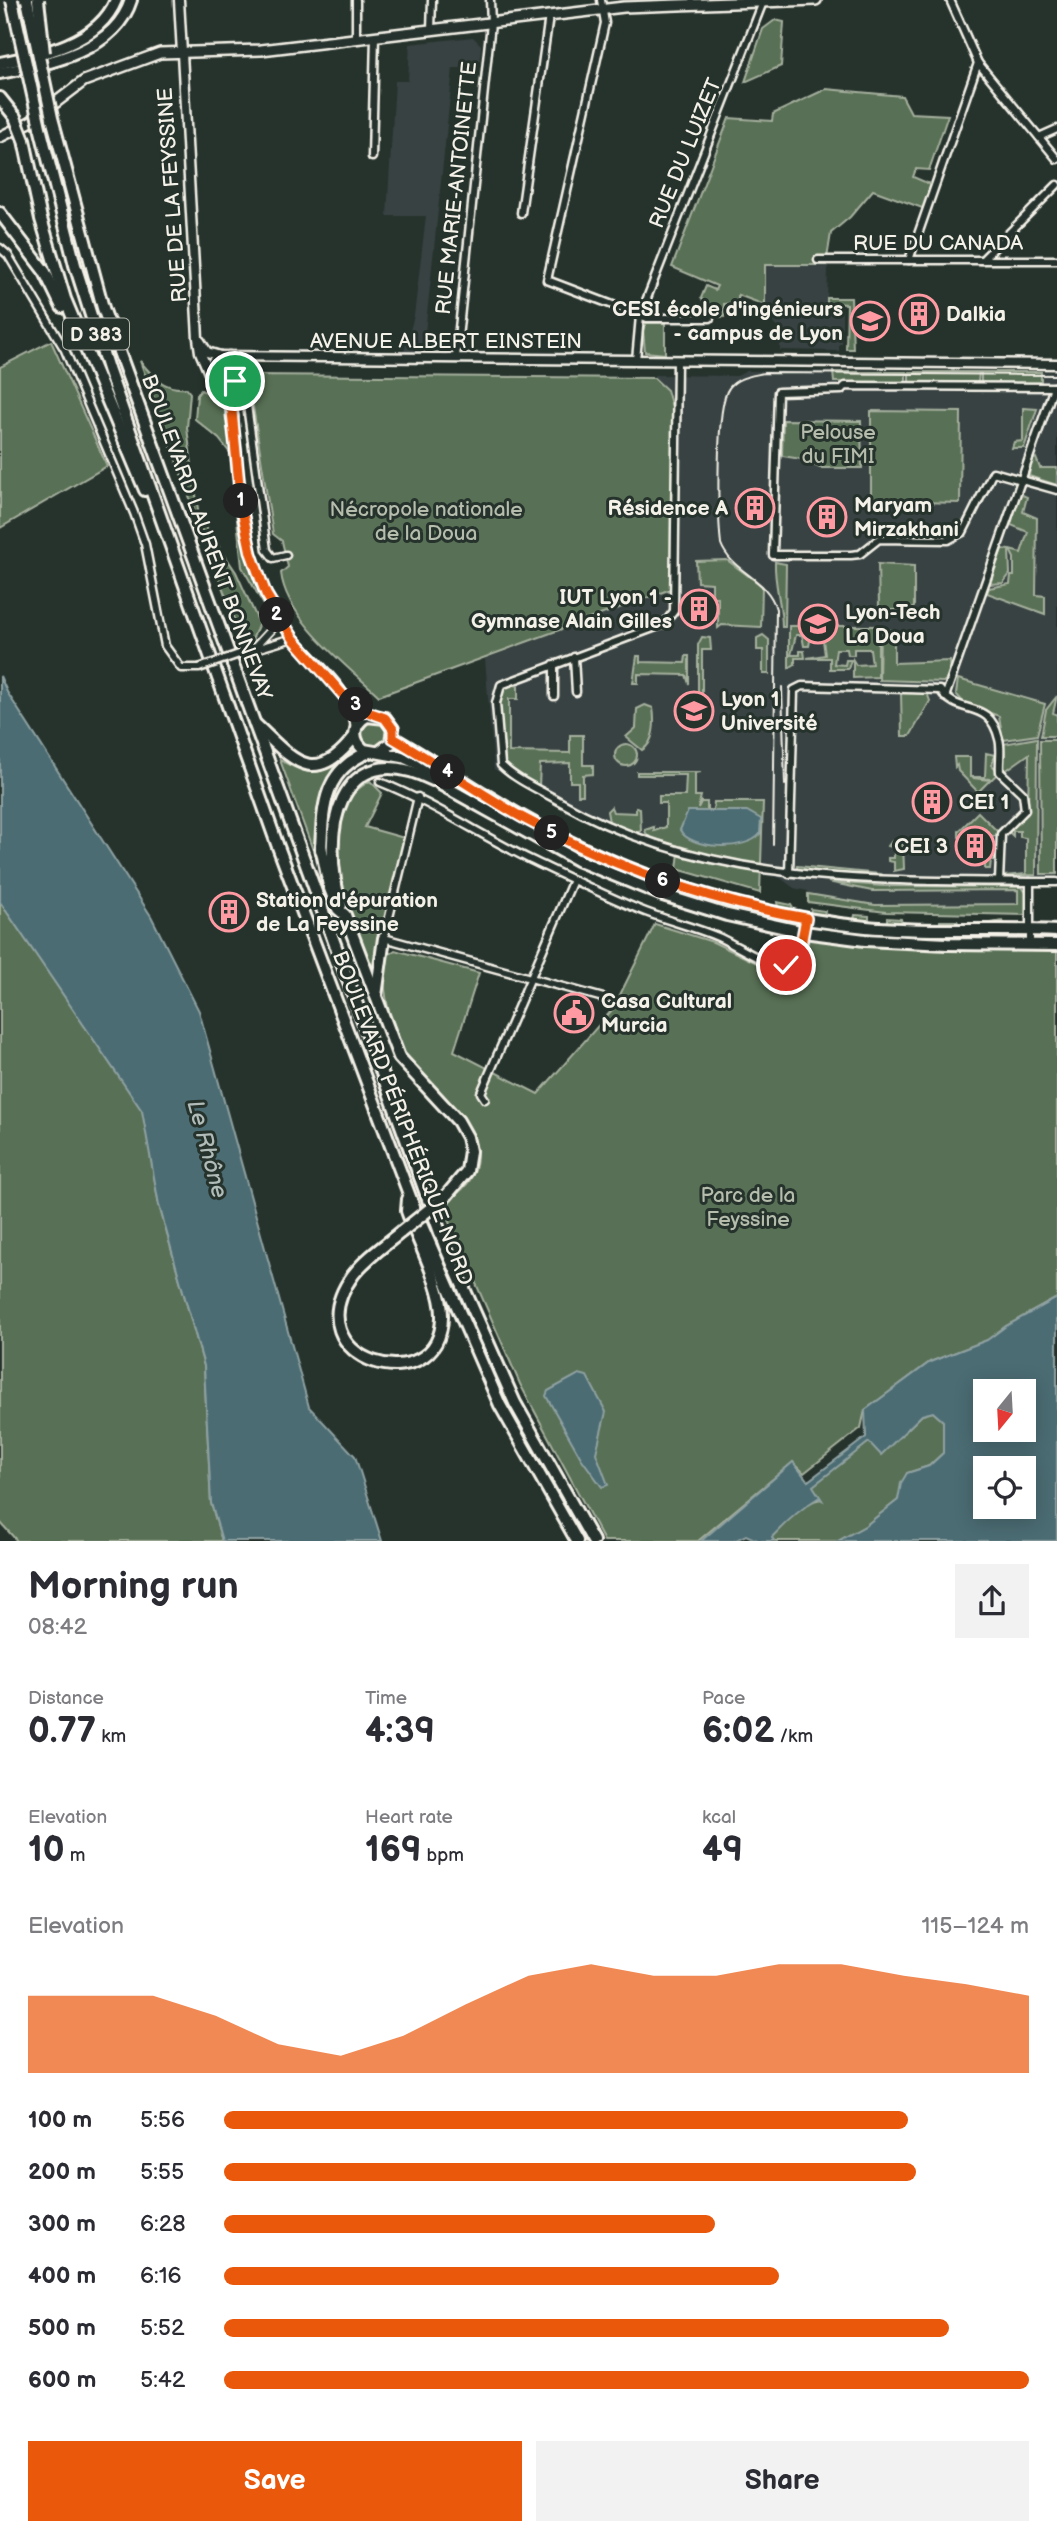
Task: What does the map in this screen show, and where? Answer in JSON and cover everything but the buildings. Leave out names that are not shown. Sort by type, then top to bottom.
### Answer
[{"type":"main road","name":"BOULEVARD LAURENT BONNEVAY","points":[[12,0],[40,127],[88,310],[224,696]]},
{"type":"main road","name":"BOULEVARD LAURENT BONNEVAY","points":[[27,0],[52,118],[103,308],[254,723]]},
{"type":"main road","points":[[38,0],[50,87],[47,97]]},
{"type":"main road","points":[[0,73],[33,67],[86,48],[111,31],[125,16],[131,0]]},
{"type":"main road","points":[[0,135],[14,132],[84,81],[144,57],[180,50],[261,50],[549,16],[602,5],[816,0]]},
{"type":"main road","points":[[0,63],[31,57],[71,42],[100,24],[113,5]]},
{"type":"main road","points":[[0,98],[15,117],[24,140],[50,251],[79,332],[158,524],[168,536]]},
{"type":"main road","points":[[0,213],[45,272],[69,322],[79,332]]},
{"type":"main road","name":"BOULEVARD PÉRIPHÉRIQUE NORD","points":[[224,696],[409,1193],[500,1405],[577,1541]]},
{"type":"main road","points":[[254,723],[285,754],[304,764],[333,760],[363,718],[372,715],[389,721],[393,738],[388,747],[349,761],[334,779],[325,802],[321,879],[317,894]]},
{"type":"main road","name":"BOULEVARD PÉRIPHÉRIQUE NORD","points":[[254,723],[445,1246],[478,1326],[521,1414],[593,1541]]},
{"type":"main road","points":[[355,732],[359,746],[374,752],[403,757],[423,766],[442,785]]},
{"type":"main road","points":[[393,738],[524,818],[611,860],[699,893],[806,918],[911,930],[1057,931]]},
{"type":"main road","points":[[409,1193],[407,1211],[440,1302],[442,1321],[437,1339],[421,1357],[401,1365],[384,1366],[363,1358],[351,1348],[340,1328],[342,1295],[353,1275],[401,1232],[446,1196],[467,1171],[470,1156],[467,1137],[458,1121],[404,1065],[336,887],[332,840],[335,813],[348,788],[368,773],[396,768],[414,771],[551,848],[632,884],[717,912],[804,932],[905,943],[1057,945]]},
{"type":"main road","points":[[321,846],[333,898],[345,915]]},
{"type":"main road","points":[[376,996],[384,938]]},
{"type":"street","name":"RUE DE LA FEYSSINE","points":[[179,0],[198,338],[200,352],[209,373]]},
{"type":"street","points":[[356,0],[356,39]]},
{"type":"street","points":[[431,30],[432,0]]},
{"type":"street","name":"RUE MARIE-ANTOINETTE","points":[[456,357],[491,23],[490,0]]},
{"type":"street","points":[[950,0],[978,63],[1057,159]]},
{"type":"street","name":"RUE DU LUIZET","points":[[636,360],[640,316],[763,2]]},
{"type":"street","points":[[602,5],[605,23],[547,281],[640,316],[710,318]]},
{"type":"street","points":[[520,213],[549,16]]},
{"type":"street","points":[[372,157],[376,36]]},
{"type":"street","points":[[909,260],[978,63]]},
{"type":"street","points":[[1039,137],[1057,129]]},
{"type":"street","points":[[981,261],[1057,185]]},
{"type":"street","points":[[0,248],[8,255],[65,350],[134,513],[145,544],[164,646],[181,668],[199,668],[254,647],[293,638]]},
{"type":"street","name":"RUE DU CANADA","points":[[818,260],[1057,260]]},
{"type":"street","points":[[198,338],[207,352],[236,362],[237,377],[231,394],[241,505],[256,569],[280,620],[343,695],[354,715],[355,732]]},
{"type":"street","points":[[224,356],[213,361],[209,373],[226,396],[233,416]]},
{"type":"street","name":"AVENUE ALBERT EINSTEIN","points":[[224,356],[1057,364]]},
{"type":"street","points":[[216,383],[226,386],[254,357]]},
{"type":"street","points":[[677,361],[674,611],[664,624],[504,683],[497,691],[498,755],[503,768],[574,810],[626,833],[708,859],[789,874],[884,882],[1057,882]]},
{"type":"street","points":[[237,377],[246,391],[267,550],[274,558],[286,555]]},
{"type":"street","points":[[945,697],[1022,479],[1055,391],[845,386],[841,390],[778,392],[773,555],[860,554],[879,539],[948,540],[968,527],[993,472],[1022,479],[1057,490]]},
{"type":"street","points":[[254,647],[280,620]]},
{"type":"street","points":[[574,657],[576,692]]},
{"type":"street","points":[[554,664],[554,696]]},
{"type":"street","points":[[789,874],[792,694],[802,686],[940,690],[945,697],[987,713],[1000,742],[1000,772],[1023,794],[1025,810],[1001,834],[999,881]]},
{"type":"street","points":[[343,695],[372,715]]},
{"type":"street","points":[[380,782],[418,797],[487,839],[573,880],[640,909],[714,935],[779,966],[793,960],[800,950],[806,918]]},
{"type":"street","points":[[418,797],[384,938],[607,999]]},
{"type":"street","points":[[485,1099],[481,1093],[573,880]]},
{"type":"street","points":[[1030,882],[1030,944]]},
{"type":"shaded area","points":[[473,37],[481,45],[480,61],[466,60],[463,68],[453,68],[423,352],[404,352],[414,316],[426,216],[387,216],[395,81],[408,81],[410,44]]},
{"type":"shaded area","points":[[765,265],[828,266],[827,305],[842,306],[842,344],[839,344],[839,351],[780,350],[780,330],[766,316]]},
{"type":"shaded area","name":"Lyon-Tech La Doua","points":[[747,371],[1057,372],[1057,887],[838,883],[872,891],[1018,890],[1018,905],[875,905],[808,894],[808,891],[794,888],[779,877],[731,871],[625,838],[583,820],[494,769],[485,659],[671,589],[664,386],[654,381],[654,375],[737,376]]},
{"type":"green space","points":[[775,20],[784,22],[781,66],[745,82],[763,29]]},
{"type":"green space","points":[[826,89],[902,96],[911,113],[948,115],[929,170],[916,169],[913,177],[932,185],[925,209],[873,190],[850,217],[831,233],[826,265],[765,265],[765,305],[738,295],[738,303],[724,304],[724,317],[700,315],[705,303],[701,298],[706,286],[715,290],[717,286],[672,267],[729,118],[772,121],[773,114]]},
{"type":"green space","points":[[827,298],[851,298],[853,349],[846,349],[847,304],[827,303]]},
{"type":"green space","points":[[646,323],[665,323],[665,354],[645,352],[643,330]]},
{"type":"green space","points":[[51,341],[107,466],[0,528],[0,367]]},
{"type":"green space","points":[[140,361],[165,385],[186,388],[190,393],[187,428],[199,517],[236,572],[259,623],[252,640],[244,647]]},
{"type":"green space","points":[[833,372],[906,372],[906,382],[834,382]]},
{"type":"green space","points":[[909,372],[979,372],[978,383],[909,383]]},
{"type":"green space","points":[[981,372],[1041,372],[1041,383],[981,383]]},
{"type":"green space","name":"Nécropole nationale de la Doua","points":[[248,375],[654,378],[667,390],[673,411],[671,589],[379,696],[320,640],[294,607],[285,590],[281,573],[288,567],[282,541],[273,534]]},
{"type":"green space","points":[[201,390],[221,399],[226,406],[244,536],[250,561],[270,612],[242,567],[230,453],[219,439],[195,419],[197,395]]},
{"type":"green space","points":[[1023,408],[1037,409],[1024,448],[1012,448],[1014,442],[1023,441]]},
{"type":"green space","points":[[871,411],[961,412],[960,503],[871,501]]},
{"type":"green space","name":"Pelouse du FIMI","points":[[783,420],[861,421],[862,468],[820,468],[801,459],[782,456]]},
{"type":"green space","points":[[1036,458],[1040,468],[1057,468],[1057,485],[1029,476],[1031,461]]},
{"type":"green space","points":[[1018,493],[1027,497],[1023,512],[1037,518],[1036,595],[1045,596],[1045,614],[987,593],[989,588],[1010,584],[1011,576],[1014,576],[1014,558],[1010,550],[1021,553],[1028,532],[1011,525]]},
{"type":"green space","points":[[1002,549],[1009,550],[1010,574],[1003,583],[990,584]]},
{"type":"green space","points":[[727,560],[762,586],[761,627],[722,625],[718,628],[718,597],[712,597],[712,583],[697,582],[696,561]]},
{"type":"green space","points":[[775,562],[786,564],[785,627],[782,627]]},
{"type":"green space","points":[[878,564],[914,566],[914,607],[910,610],[883,610],[879,606]]},
{"type":"green space","points":[[789,626],[878,626],[878,677],[853,678],[853,660],[856,665],[872,664],[870,649],[854,649],[854,655],[848,655],[847,649],[836,649],[834,664],[845,665],[846,660],[851,660],[848,669],[830,669],[830,658],[807,658],[825,655],[823,640],[818,640],[817,635],[811,636],[809,646],[804,646],[802,635],[796,635],[791,655],[800,655],[800,651],[804,651],[805,658],[795,658],[795,664],[789,668]]},
{"type":"green space","points":[[880,630],[894,630],[894,663],[950,661],[951,676],[943,682],[879,680]]},
{"type":"green space","points":[[763,635],[769,640],[769,674],[763,674],[763,650],[757,650],[757,638]]},
{"type":"green space","points":[[702,637],[710,638],[711,650],[702,650],[702,698],[699,698],[702,702],[702,727],[698,723],[698,645]]},
{"type":"green space","points":[[637,656],[640,656],[640,662],[685,663],[686,656],[689,656],[689,684],[686,675],[638,674],[638,683],[633,683]]},
{"type":"green space","points":[[958,679],[1045,704],[1037,735],[1003,740],[999,716],[965,704],[956,694]]},
{"type":"green space","points":[[513,684],[518,686],[518,699],[509,699],[509,752],[570,753],[570,735],[583,735],[583,765],[593,765],[593,774],[583,775],[583,795],[578,795],[578,782],[570,782],[570,763],[540,764],[539,787],[509,768],[503,760],[499,697],[504,687]]},
{"type":"green space","points":[[901,693],[927,693],[930,701],[910,736],[902,736]]},
{"type":"green space","points":[[1057,696],[1053,713],[1057,715],[1057,736],[1041,736],[1046,710]]},
{"type":"green space","points":[[645,705],[653,708],[654,725],[652,737],[642,750],[626,737],[636,728],[637,709]]},
{"type":"green space","points":[[374,722],[383,725],[386,734],[383,743],[374,746],[365,743],[362,734],[365,725]]},
{"type":"green space","points":[[1037,738],[1036,875],[1004,876],[1026,874],[1026,838],[1020,837],[1020,831],[1013,831],[1013,836],[1009,832],[1028,812],[1029,754],[1005,771],[1001,763],[1003,744]]},
{"type":"green space","points":[[1040,740],[1057,740],[1057,874],[1041,874]]},
{"type":"green space","points":[[626,744],[636,751],[637,755],[630,765],[626,766],[616,759],[615,755],[622,745]]},
{"type":"green space","points":[[986,753],[995,755],[992,765],[999,772],[992,779],[973,778],[990,780],[978,792],[958,771],[957,765],[955,767],[954,757],[970,757],[970,777],[985,777]]},
{"type":"green space","points":[[280,760],[310,772],[324,770],[341,762],[333,771],[322,793],[314,853]]},
{"type":"green space","points":[[637,772],[701,772],[695,773],[695,796],[701,796],[698,808],[701,802],[707,802],[707,810],[713,810],[714,802],[763,802],[760,893],[677,869],[679,853],[706,861],[709,856],[647,836],[645,830],[654,827],[654,831],[666,827],[666,803],[659,803],[659,796],[685,796],[686,775],[637,775]]},
{"type":"green space","points":[[370,781],[382,793],[365,827],[404,838],[375,961],[375,976],[346,901],[336,845],[339,819],[350,798]]},
{"type":"green space","points":[[611,807],[613,812],[636,813],[636,807],[640,808],[641,831],[637,833],[609,822],[607,811]]},
{"type":"green space","points":[[978,812],[998,832],[997,836],[991,836],[991,845],[997,848],[991,848],[991,857],[997,857],[997,860],[991,860],[990,869],[985,869],[985,829],[965,828],[965,837],[959,837],[959,831]]},
{"type":"green space","points":[[892,841],[903,843],[904,869],[894,871],[894,862],[888,861],[888,858],[894,858],[894,847],[888,846]]},
{"type":"green space","points":[[797,866],[881,874],[879,877],[797,871]]},
{"type":"green space","points":[[828,882],[884,886],[1022,887],[1027,894],[1026,915],[886,912],[808,902],[808,894],[875,905],[1018,904],[1018,890],[872,891]]},
{"type":"green space","points":[[0,902],[143,1111],[159,1205],[204,1366],[211,1503],[222,1541],[17,1541],[0,1522]]},
{"type":"green space","points":[[777,902],[791,905],[794,910],[810,913],[811,909],[825,911],[824,916],[778,909]]},
{"type":"green space","points":[[855,915],[869,916],[869,921],[854,919]]},
{"type":"green space","points":[[887,918],[901,919],[902,924],[892,923],[887,923]]},
{"type":"green space","points":[[940,921],[957,921],[961,927],[949,926],[940,926]]},
{"type":"green space","points":[[1003,921],[1006,928],[977,927],[962,927]]},
{"type":"green space","points":[[809,923],[1003,936],[945,941],[900,939],[809,928]]},
{"type":"green space","name":"Parc de la Feyssine","points":[[655,924],[713,942],[782,975],[804,962],[808,941],[805,940],[809,936],[1057,949],[1057,1298],[1006,1326],[988,1340],[930,1362],[865,1410],[861,1428],[804,1473],[793,1462],[698,1541],[604,1541],[520,1384],[442,1206],[470,1180],[477,1158],[475,1141],[456,1110],[415,1070],[400,1048],[388,1009],[384,958],[395,950],[479,973],[454,1051],[538,1094],[613,1009]]},
{"type":"green space","points":[[933,1412],[943,1421],[943,1453],[929,1466],[907,1473],[898,1500],[865,1526],[838,1541],[774,1541],[771,1537],[794,1514],[807,1504],[821,1499],[812,1486],[869,1442],[903,1433],[922,1415]]},
{"type":"water","name":"Le Rhône","points":[[0,676],[7,692],[151,916],[199,1011],[309,1407],[355,1456],[382,1541],[222,1541],[211,1503],[204,1366],[159,1205],[142,1111],[0,902]]},
{"type":"water","points":[[688,811],[747,811],[761,819],[760,834],[743,843],[706,845],[686,837],[680,830]]},
{"type":"water","points":[[1057,1298],[1057,1541],[838,1541],[865,1526],[898,1500],[901,1483],[907,1473],[929,1466],[943,1453],[943,1421],[933,1412],[922,1415],[881,1455],[869,1442],[813,1486],[822,1500],[818,1498],[794,1516],[772,1537],[774,1541],[759,1541],[746,1535],[734,1541],[701,1541],[793,1462],[808,1481],[866,1437],[865,1410],[930,1362],[987,1340],[1006,1326]]},
{"type":"water","points":[[579,1374],[587,1376],[606,1412],[596,1453],[608,1485],[602,1487],[581,1458],[546,1396],[548,1391]]},
{"type":"tram line","points":[[773,845],[776,609],[765,589],[733,562],[721,544],[721,416],[729,388],[740,379],[764,373],[1057,375]]},
{"type":"tram line","points":[[782,687],[785,785]]},
{"type":"place","name":"Dalkia","points":[[919,314]]},
{"type":"place","name":"CESI école d'ingénieurs - campus de Lyon","points":[[870,321]]},
{"type":"place","name":"Résidence A","points":[[755,508]]},
{"type":"place","name":"Maryam Mirzakhani","points":[[827,517]]},
{"type":"place","name":"IUT Lyon 1 - Gymnase Alain Gilles","points":[[699,609]]},
{"type":"place","name":"Lyon-Tech La Doua","points":[[818,624]]},
{"type":"place","name":"Lyon 1 Université","points":[[694,711]]},
{"type":"place","name":"CEI 1","points":[[932,802]]},
{"type":"place","name":"CEI 3","points":[[975,846]]},
{"type":"place","name":"Station d'épuration de La Feyssine","points":[[229,912]]},
{"type":"place","name":"Casa Cultural Murcia","points":[[574,1013]]},
{"type":"route","points":[[235,381],[232,385],[231,401],[241,505],[256,569],[280,620],[343,695],[372,715],[389,721],[394,733],[393,738],[552,833],[640,873],[699,893],[806,918],[800,950],[786,965]]}]
